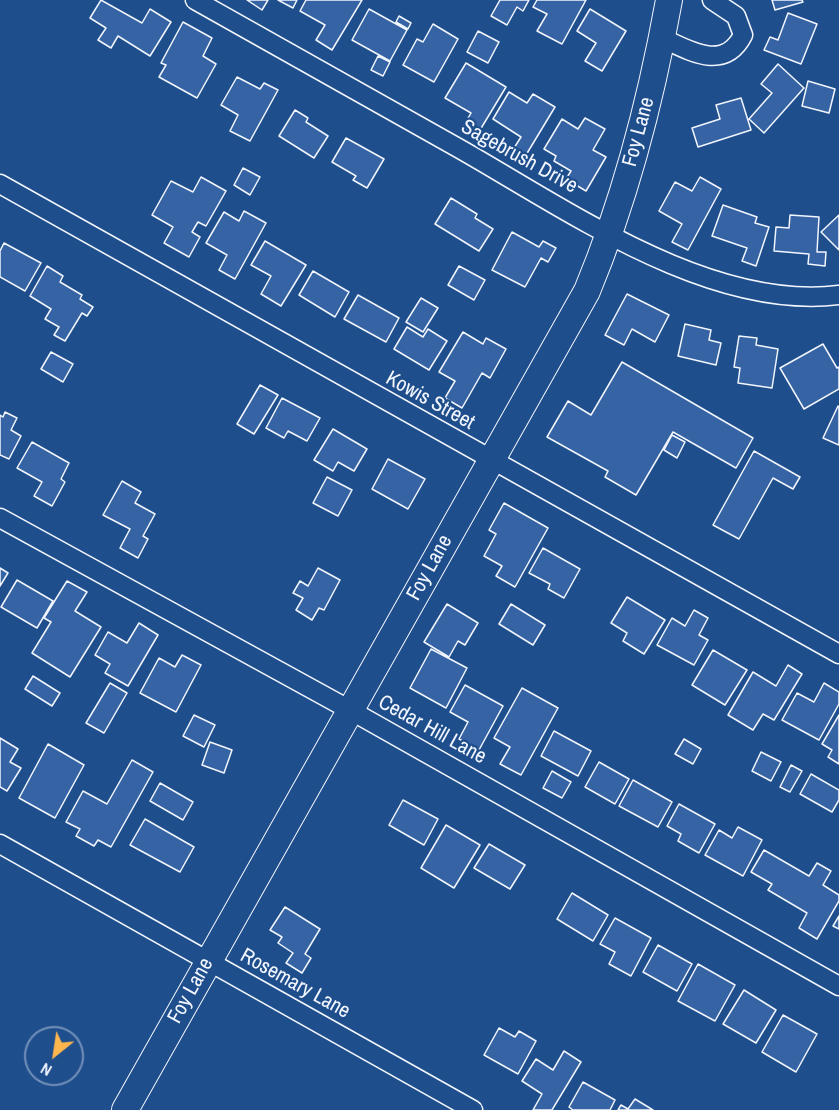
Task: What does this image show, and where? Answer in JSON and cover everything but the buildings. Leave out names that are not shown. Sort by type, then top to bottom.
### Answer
[{"type":"street","name":"Sagebrush Drive","points":[[195,0],[674,267],[745,290],[812,299],[839,295]]},
{"type":"street","name":"Foy Lane","points":[[125,1110],[587,291],[610,233],[645,117],[669,0]]},
{"type":"street","points":[[662,38],[698,55],[717,56],[736,48],[743,35],[736,16],[712,0]]},
{"type":"street","name":"Kowis Street","points":[[0,184],[839,654]]},
{"type":"street","name":"Cedar Hill Lane","points":[[0,518],[350,710],[839,986]]},
{"type":"street","name":"Rosemary Lane","points":[[0,844],[473,1110]]}]
